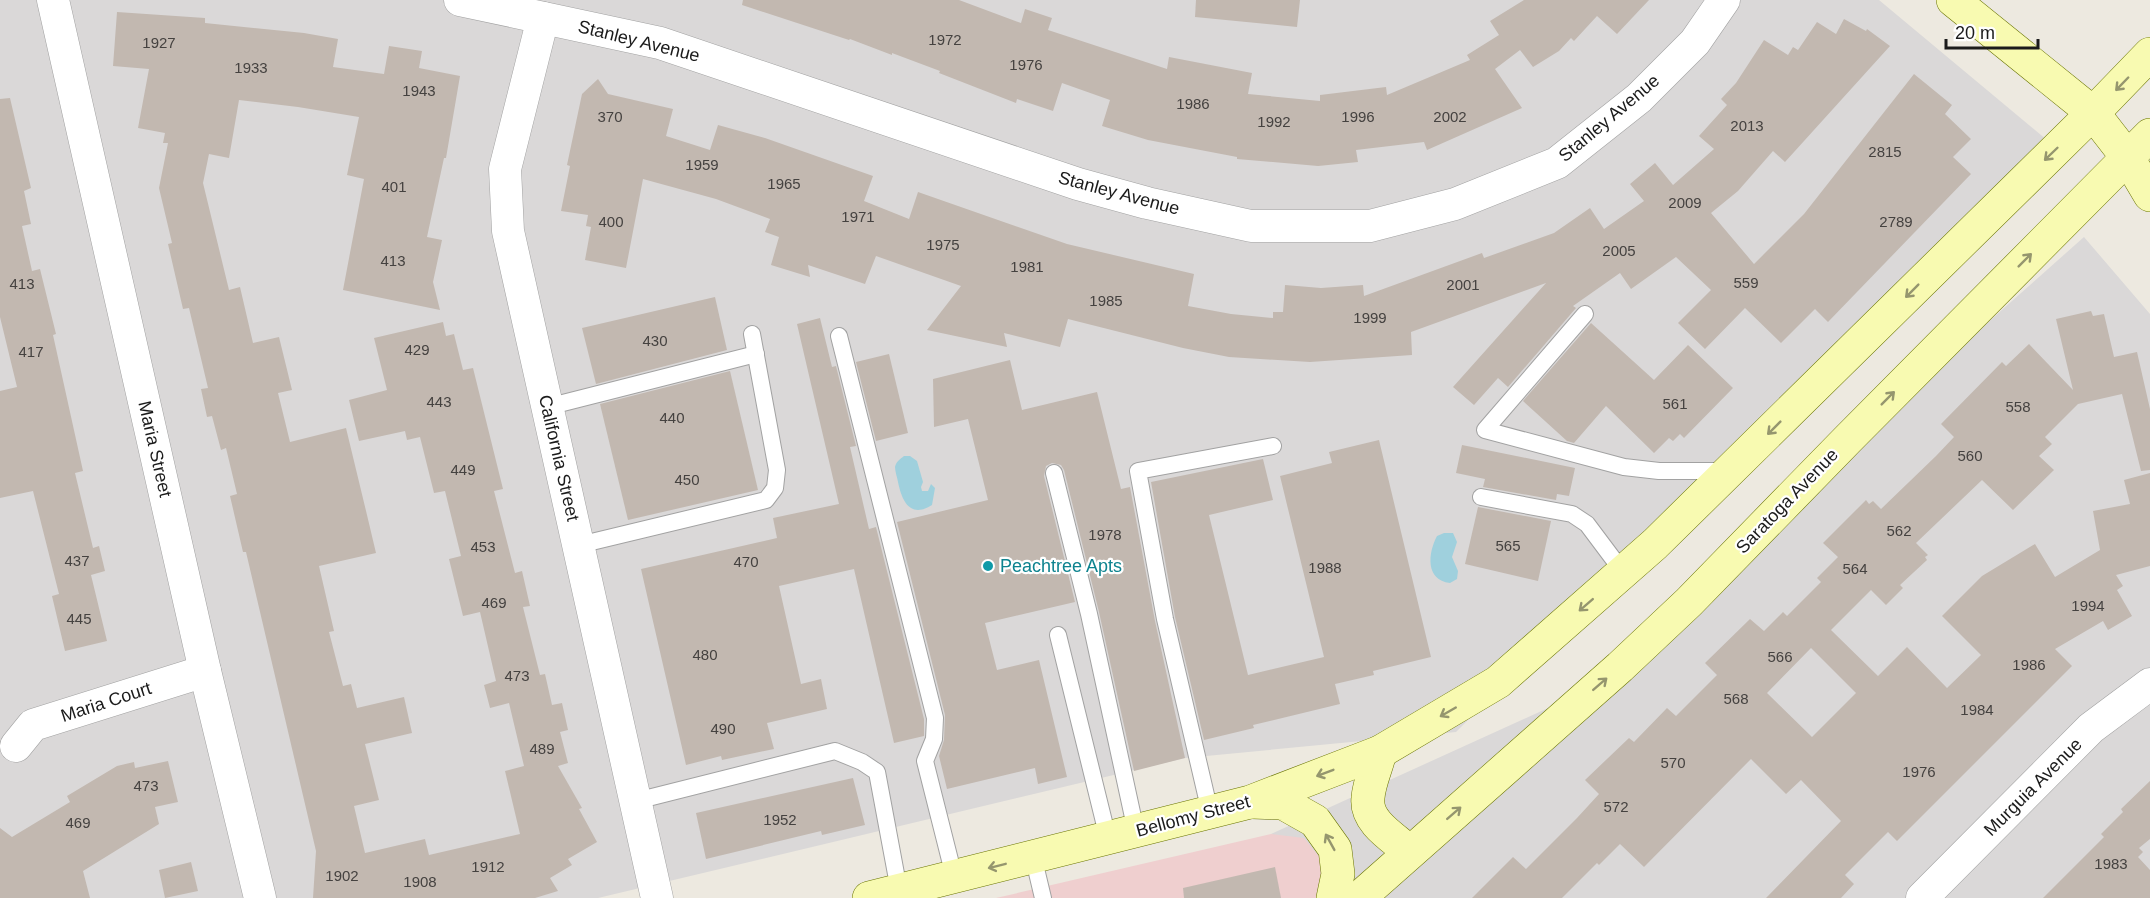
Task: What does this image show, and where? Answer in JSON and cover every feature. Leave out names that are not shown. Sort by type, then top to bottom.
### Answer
[{"type":"main road","points":[[1953,0],[2093,113],[2139,146],[2150,195]]},
{"type":"main road","points":[[1623,572],[1730,471],[2150,54]]},
{"type":"main road","name":"Saratoga Avenue","points":[[1359,898],[1620,667],[1689,602],[1855,431],[2139,146]]},
{"type":"main road","name":"Bellomy Street","points":[[884,894],[1250,802],[1380,752],[1498,682],[1623,572]]},
{"type":"main road","points":[[1380,752],[1367,800],[1371,814],[1380,827],[1410,852]]},
{"type":"main road","points":[[1250,802],[1283,804],[1315,821],[1335,849],[1338,873],[1333,898]]},
{"type":"street","name":"Maria Street","points":[[53,0],[205,670],[260,898]]},
{"type":"street","name":"Stanley Avenue","points":[[460,0],[660,43],[1078,184],[1147,203],[1251,226],[1370,226],[1455,204],[1557,163],[1639,98],[1695,42],[1724,0]]},
{"type":"street","name":"California Street","points":[[543,18],[506,169],[508,231],[657,898]]},
{"type":"street","name":"Maria Court","points":[[16,746],[33,725],[205,670]]},
{"type":"street","name":"Murguia Avenue","points":[[1922,898],[2091,728],[2150,684]]},
{"type":"lane","points":[[1585,314],[1485,430],[1624,467],[1659,471],[1730,471]]},
{"type":"lane","points":[[579,545],[766,500],[775,488],[777,470],[752,334]]},
{"type":"lane","points":[[839,336],[935,718],[934,739],[925,761],[954,876]]},
{"type":"lane","points":[[547,407],[756,354]]},
{"type":"lane","points":[[1210,812],[1165,619],[1138,471],[1273,446]]},
{"type":"lane","points":[[1054,473],[1089,614],[1122,834]]},
{"type":"lane","points":[[1481,497],[1572,514],[1587,524],[1623,572]]},
{"type":"lane","points":[[1058,635],[1122,834]]},
{"type":"lane","points":[[636,801],[835,751],[877,772],[884,894]]},
{"type":"lane","points":[[1033,856],[1043,898]]},
{"type":"shaded area","points":[[0,0],[1879,0],[2047,140],[1456,732],[1185,758],[598,898],[0,898]]},
{"type":"shaded area","points":[[2084,237],[2150,314],[2150,898],[1317,898],[1326,865],[1271,834],[1559,703]]},
{"type":"shaded area","points":[[1271,834],[1304,838],[1326,865],[1317,898],[996,898]]},
{"type":"water","points":[[904,456],[910,456],[917,461],[923,482],[922,491],[928,491],[931,484],[935,488],[932,505],[924,509],[913,509],[908,506],[902,496],[895,467]]},
{"type":"water","points":[[1453,533],[1457,542],[1452,557],[1458,571],[1457,579],[1450,583],[1436,577],[1431,565],[1434,543],[1437,536]]},
{"type":"building","points":[[743,0],[959,0],[1021,23],[1025,9],[1052,18],[1048,30],[1167,69],[1169,57],[1252,73],[1248,94],[1320,101],[1320,95],[1386,87],[1387,95],[1470,60],[1467,55],[1499,35],[1490,21],[1524,0],[1649,0],[1617,34],[1597,16],[1574,41],[1571,38],[1559,51],[1533,67],[1520,50],[1495,69],[1522,108],[1427,150],[1424,142],[1356,150],[1358,162],[1318,166],[1237,159],[1237,157],[1148,140],[1102,126],[1110,100],[1062,83],[1053,111],[1017,99],[1016,103],[892,53],[892,55],[850,39],[742,5]]},
{"type":"building","points":[[1196,0],[1300,0],[1297,27],[1195,17]]},
{"type":"building","points":[[117,12],[205,18],[205,23],[304,33],[338,39],[333,67],[384,74],[389,46],[422,51],[419,68],[460,76],[446,158],[444,158],[427,237],[442,240],[433,282],[440,310],[343,290],[364,179],[347,175],[359,117],[239,100],[229,158],[209,154],[203,183],[229,290],[240,287],[253,343],[279,337],[292,390],[278,393],[290,442],[346,428],[376,553],[319,566],[334,631],[329,632],[343,686],[351,684],[357,708],[404,697],[412,733],[365,744],[379,800],[354,806],[365,853],[425,839],[429,855],[520,834],[505,771],[524,766],[509,703],[490,708],[484,685],[496,681],[480,612],[463,616],[449,559],[461,556],[445,491],[434,493],[420,437],[407,440],[405,431],[359,441],[349,400],[387,390],[374,338],[443,322],[446,336],[454,334],[463,370],[473,368],[503,489],[494,491],[515,573],[522,571],[530,606],[523,607],[540,675],[545,674],[552,705],[562,703],[568,730],[560,732],[568,763],[558,766],[582,808],[579,809],[597,842],[568,859],[572,865],[550,878],[558,891],[535,898],[313,898],[316,851],[246,552],[243,552],[230,496],[237,494],[226,448],[221,450],[212,416],[207,417],[201,389],[208,388],[189,308],[183,309],[168,244],[172,243],[159,188],[168,143],[163,143],[165,133],[138,128],[149,69],[113,66]]},
{"type":"building","points":[[1844,19],[1866,31],[1867,29],[1890,46],[1785,162],[1773,151],[1738,191],[1711,213],[1754,264],[1804,214],[1914,74],[1952,105],[1945,114],[1971,139],[1953,157],[1971,174],[1828,322],[1815,309],[1781,343],[1745,308],[1705,349],[1678,323],[1711,290],[1676,257],[1631,289],[1620,273],[1573,306],[1576,308],[1508,387],[1498,378],[1474,405],[1453,387],[1546,283],[1411,332],[1412,355],[1310,362],[1229,357],[1183,348],[1068,319],[1060,347],[1004,333],[1007,347],[927,330],[961,286],[876,256],[865,284],[808,265],[810,277],[771,265],[779,237],[765,232],[770,219],[716,199],[643,179],[626,268],[585,260],[591,227],[586,226],[588,215],[561,211],[570,166],[567,165],[582,94],[598,79],[608,94],[673,109],[666,136],[710,150],[718,125],[765,138],[873,176],[864,201],[909,219],[918,192],[1067,244],[1194,274],[1188,306],[1231,314],[1273,318],[1273,312],[1283,312],[1285,285],[1321,288],[1363,285],[1364,296],[1482,253],[1484,258],[1554,233],[1590,208],[1604,229],[1644,201],[1630,184],[1655,163],[1673,185],[1714,149],[1699,136],[1727,105],[1721,99],[1736,83],[1764,40],[1788,55],[1793,47],[1798,50],[1817,22],[1836,34]]},
{"type":"building","points":[[10,98],[31,188],[24,191],[31,224],[22,226],[32,271],[40,269],[56,334],[53,335],[83,471],[75,473],[93,548],[99,546],[105,571],[91,575],[107,641],[65,651],[52,596],[59,594],[33,491],[0,498],[0,391],[17,387],[0,317],[0,99]]},
{"type":"building","points":[[715,297],[727,350],[596,384],[582,328]]},
{"type":"building","points":[[2091,311],[2093,316],[2104,314],[2114,357],[2137,352],[2150,409],[2150,470],[2141,471],[2122,394],[2078,404],[2045,437],[2052,444],[2039,456],[2054,470],[2013,510],[1982,480],[1916,543],[1928,555],[1925,557],[1927,560],[1900,585],[1903,588],[1886,605],[1871,590],[1831,630],[1878,676],[1907,647],[1947,688],[1981,655],[1942,616],[1982,576],[2035,544],[2055,577],[2100,550],[2093,511],[2130,504],[2124,480],[2150,473],[2150,566],[2116,575],[2123,586],[2117,590],[2132,616],[2108,630],[2103,621],[2055,649],[2072,666],[1897,841],[1888,832],[1845,875],[1854,884],[1841,898],[1766,898],[1841,821],[1801,780],[1786,794],[1751,759],[1644,867],[1620,844],[1562,898],[1472,898],[1513,857],[1526,869],[1577,818],[1599,794],[1585,780],[1629,738],[1634,742],[1667,708],[1676,716],[1717,675],[1705,663],[1750,619],[1764,631],[1783,612],[1787,616],[1821,582],[1817,578],[1838,557],[1823,543],[1866,500],[1869,504],[1873,501],[1881,509],[1936,456],[1954,437],[1941,424],[2002,362],[2006,366],[2029,344],[2073,390],[2056,319]],"holes":[[[1811,648],[1856,693],[1812,737],[1767,693]]]},
{"type":"building","points":[[820,318],[832,367],[836,366],[856,446],[850,447],[869,529],[876,527],[924,719],[924,736],[894,743],[854,569],[779,586],[801,684],[821,679],[827,709],[767,723],[774,749],[722,760],[721,756],[686,765],[641,569],[777,538],[773,518],[839,504],[797,324]]},
{"type":"building","points":[[1591,323],[1654,380],[1688,345],[1733,388],[1684,438],[1680,434],[1673,441],[1669,438],[1654,453],[1606,406],[1574,443],[1567,441],[1523,401]]},
{"type":"building","points":[[889,354],[908,433],[876,441],[856,362]]},
{"type":"building","points":[[1010,360],[1022,410],[1097,392],[1121,489],[1130,487],[1155,621],[1185,758],[1134,771],[1099,612],[1064,470],[1061,465],[1052,463],[1046,466],[1044,476],[1075,602],[985,623],[997,670],[1039,660],[1067,777],[1038,784],[1035,768],[947,789],[939,756],[944,740],[945,715],[897,522],[988,500],[968,419],[934,427],[933,379]]},
{"type":"building","points":[[730,371],[758,490],[628,520],[600,404]]},
{"type":"building","points":[[1379,440],[1431,657],[1373,671],[1374,675],[1335,684],[1340,704],[1253,725],[1254,728],[1204,740],[1175,617],[1151,482],[1263,459],[1273,500],[1209,515],[1248,675],[1324,657],[1280,476],[1332,463],[1329,452]]},
{"type":"building","points":[[1462,445],[1575,468],[1569,496],[1557,494],[1556,500],[1483,487],[1485,479],[1456,473]]},
{"type":"building","points":[[1478,507],[1551,521],[1538,581],[1465,564]]},
{"type":"building","points":[[168,761],[178,802],[155,807],[159,824],[83,871],[90,898],[0,898],[0,828],[12,837],[70,802],[67,796],[117,766],[134,762],[135,768]]},
{"type":"building","points":[[853,778],[865,825],[822,835],[821,831],[706,859],[696,813]]},
{"type":"building","points":[[2150,781],[2150,839],[2139,848],[2143,852],[2138,857],[2150,870],[2150,898],[2043,898],[2104,837],[2101,834],[2123,812],[2121,809]]},
{"type":"building","points":[[191,862],[198,891],[165,898],[159,870]]},
{"type":"building","points":[[1275,867],[1281,898],[1184,898],[1183,888]]},
{"type":"place","name":"Peachtree Apts","points":[[988,566]]}]
